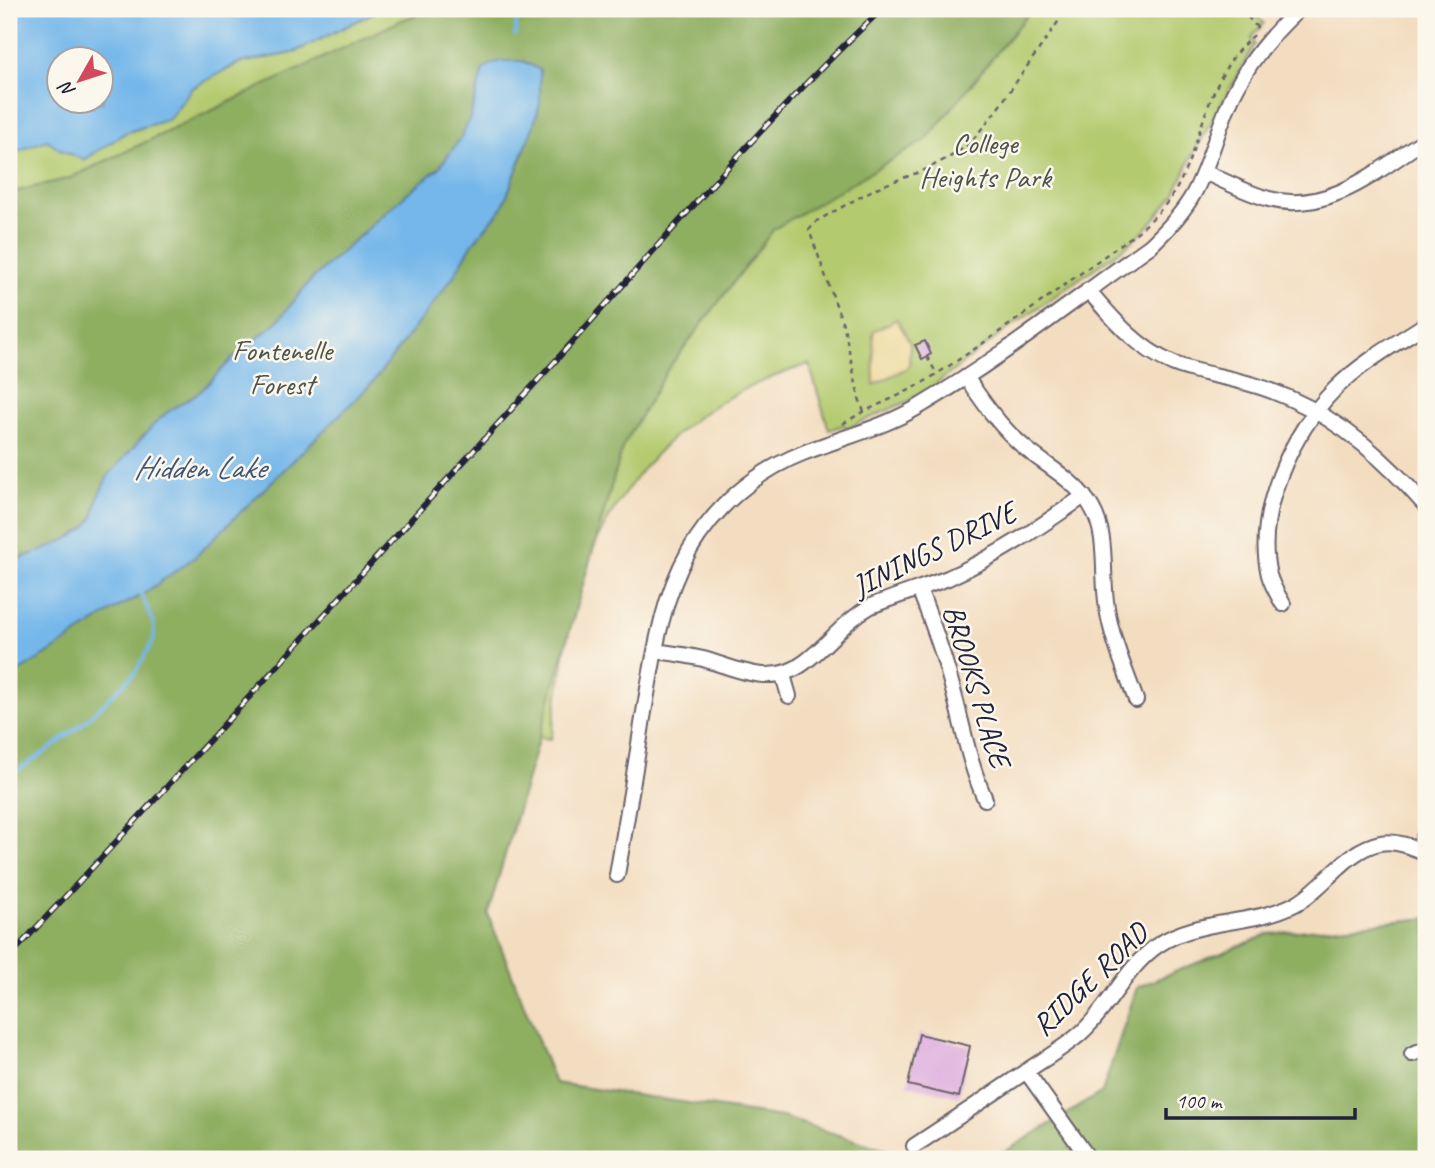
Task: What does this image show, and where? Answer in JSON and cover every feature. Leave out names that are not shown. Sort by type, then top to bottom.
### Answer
[{"type":"street","points":[[617,875],[654,651],[665,607],[678,573],[700,534],[729,500],[752,481],[789,459],[895,421],[966,377],[1150,246],[1187,205],[1204,172],[1227,107],[1244,74],[1270,39],[1299,9]]},
{"type":"street","points":[[1204,172],[1268,199],[1287,203],[1316,202],[1363,180],[1426,139]]},
{"type":"street","points":[[1088,290],[1136,340],[1171,363],[1263,388],[1315,411],[1378,456],[1426,506]]},
{"type":"street","points":[[1283,604],[1273,587],[1268,566],[1268,531],[1270,511],[1283,469],[1300,433],[1315,411],[1351,374],[1426,324]]},
{"type":"street","points":[[966,377],[1007,432],[1084,496],[1098,521],[1104,593],[1111,629],[1136,700]]},
{"type":"street","name":"JININGS DRIVE","points":[[783,675],[806,662],[859,612],[992,556],[1027,536],[1084,496]]},
{"type":"street","name":"BROOKS PLACE","points":[[919,589],[936,632],[955,697],[965,746],[985,799]]},
{"type":"street","points":[[654,651],[700,659],[747,674],[772,677],[783,675],[789,696]]},
{"type":"street","points":[[1423,852],[1426,831]]},
{"type":"street","name":"RIDGE ROAD","points":[[915,1146],[1084,1030],[1143,957],[1168,939],[1184,932],[1258,916],[1294,904],[1308,896],[1356,853],[1380,843],[1404,844],[1423,852]]},
{"type":"street","points":[[1412,1054],[1426,1049]]},
{"type":"street","points":[[1026,1072],[1089,1159]]},
{"type":"path","points":[[1067,9],[996,111],[971,142],[942,162],[877,188],[817,221],[809,230],[844,327],[864,412],[898,397],[937,374],[1133,236],[1165,204],[1178,185],[1208,104],[1223,75],[1237,52],[1260,30],[1241,9]]},
{"type":"path","points":[[927,356],[937,374]]},
{"type":"green space","name":"Fontenelle Forest","points":[[381,9],[1249,9],[1264,23],[1251,38],[1255,44],[1191,158],[1174,195],[1146,229],[920,396],[847,428],[844,425],[829,430],[809,364],[767,379],[726,399],[678,433],[656,454],[619,502],[591,554],[571,620],[551,739],[540,737],[448,594],[9,1159],[9,154],[47,140],[61,150],[84,159],[125,133],[169,119],[192,88],[239,63],[293,53]]},
{"type":"green space","name":"Fontenelle Forest","points":[[431,9],[1032,9],[927,139],[774,229],[668,369],[623,446],[488,914],[555,1083],[782,1117],[914,1159],[9,1159],[9,677],[118,607],[142,595],[195,557],[373,382],[453,277],[473,243],[502,208],[540,104],[523,61],[501,61],[483,70],[470,118],[462,136],[439,168],[312,279],[276,323],[232,359],[201,391],[187,400],[85,528],[49,549],[9,560],[9,193],[70,178],[400,21]]},
{"type":"green space","points":[[1426,918],[1426,1159],[993,1159],[1102,1092],[1137,987],[1269,934]]},
{"type":"sand","points":[[897,319],[910,343],[909,367],[874,385],[873,331]]},
{"type":"water","points":[[9,9],[381,9],[293,53],[239,63],[192,88],[169,119],[125,133],[84,160],[61,150],[47,140],[9,154]]},
{"type":"water","name":"Hidden Lake","points":[[501,61],[523,61],[540,70],[540,104],[502,208],[473,243],[453,277],[373,382],[195,557],[142,595],[118,607],[9,677],[9,560],[46,549],[85,528],[93,518],[99,494],[108,476],[156,422],[201,391],[232,359],[276,323],[312,279],[439,168],[462,136],[470,118],[483,70]]},
{"type":"building","points":[[925,341],[931,354],[922,359],[915,345]]},
{"type":"building","points":[[919,1034],[970,1046],[959,1097],[908,1085]]},
{"type":"waterway","points":[[515,35],[518,9]]},
{"type":"waterway","points":[[9,776],[82,724],[135,673],[154,639],[154,625],[142,595]]},
{"type":"railway","points":[[9,957],[539,379],[749,144],[882,9]]},
{"type":"park label","name":"College Heights Park","points":[[985,160]]}]
